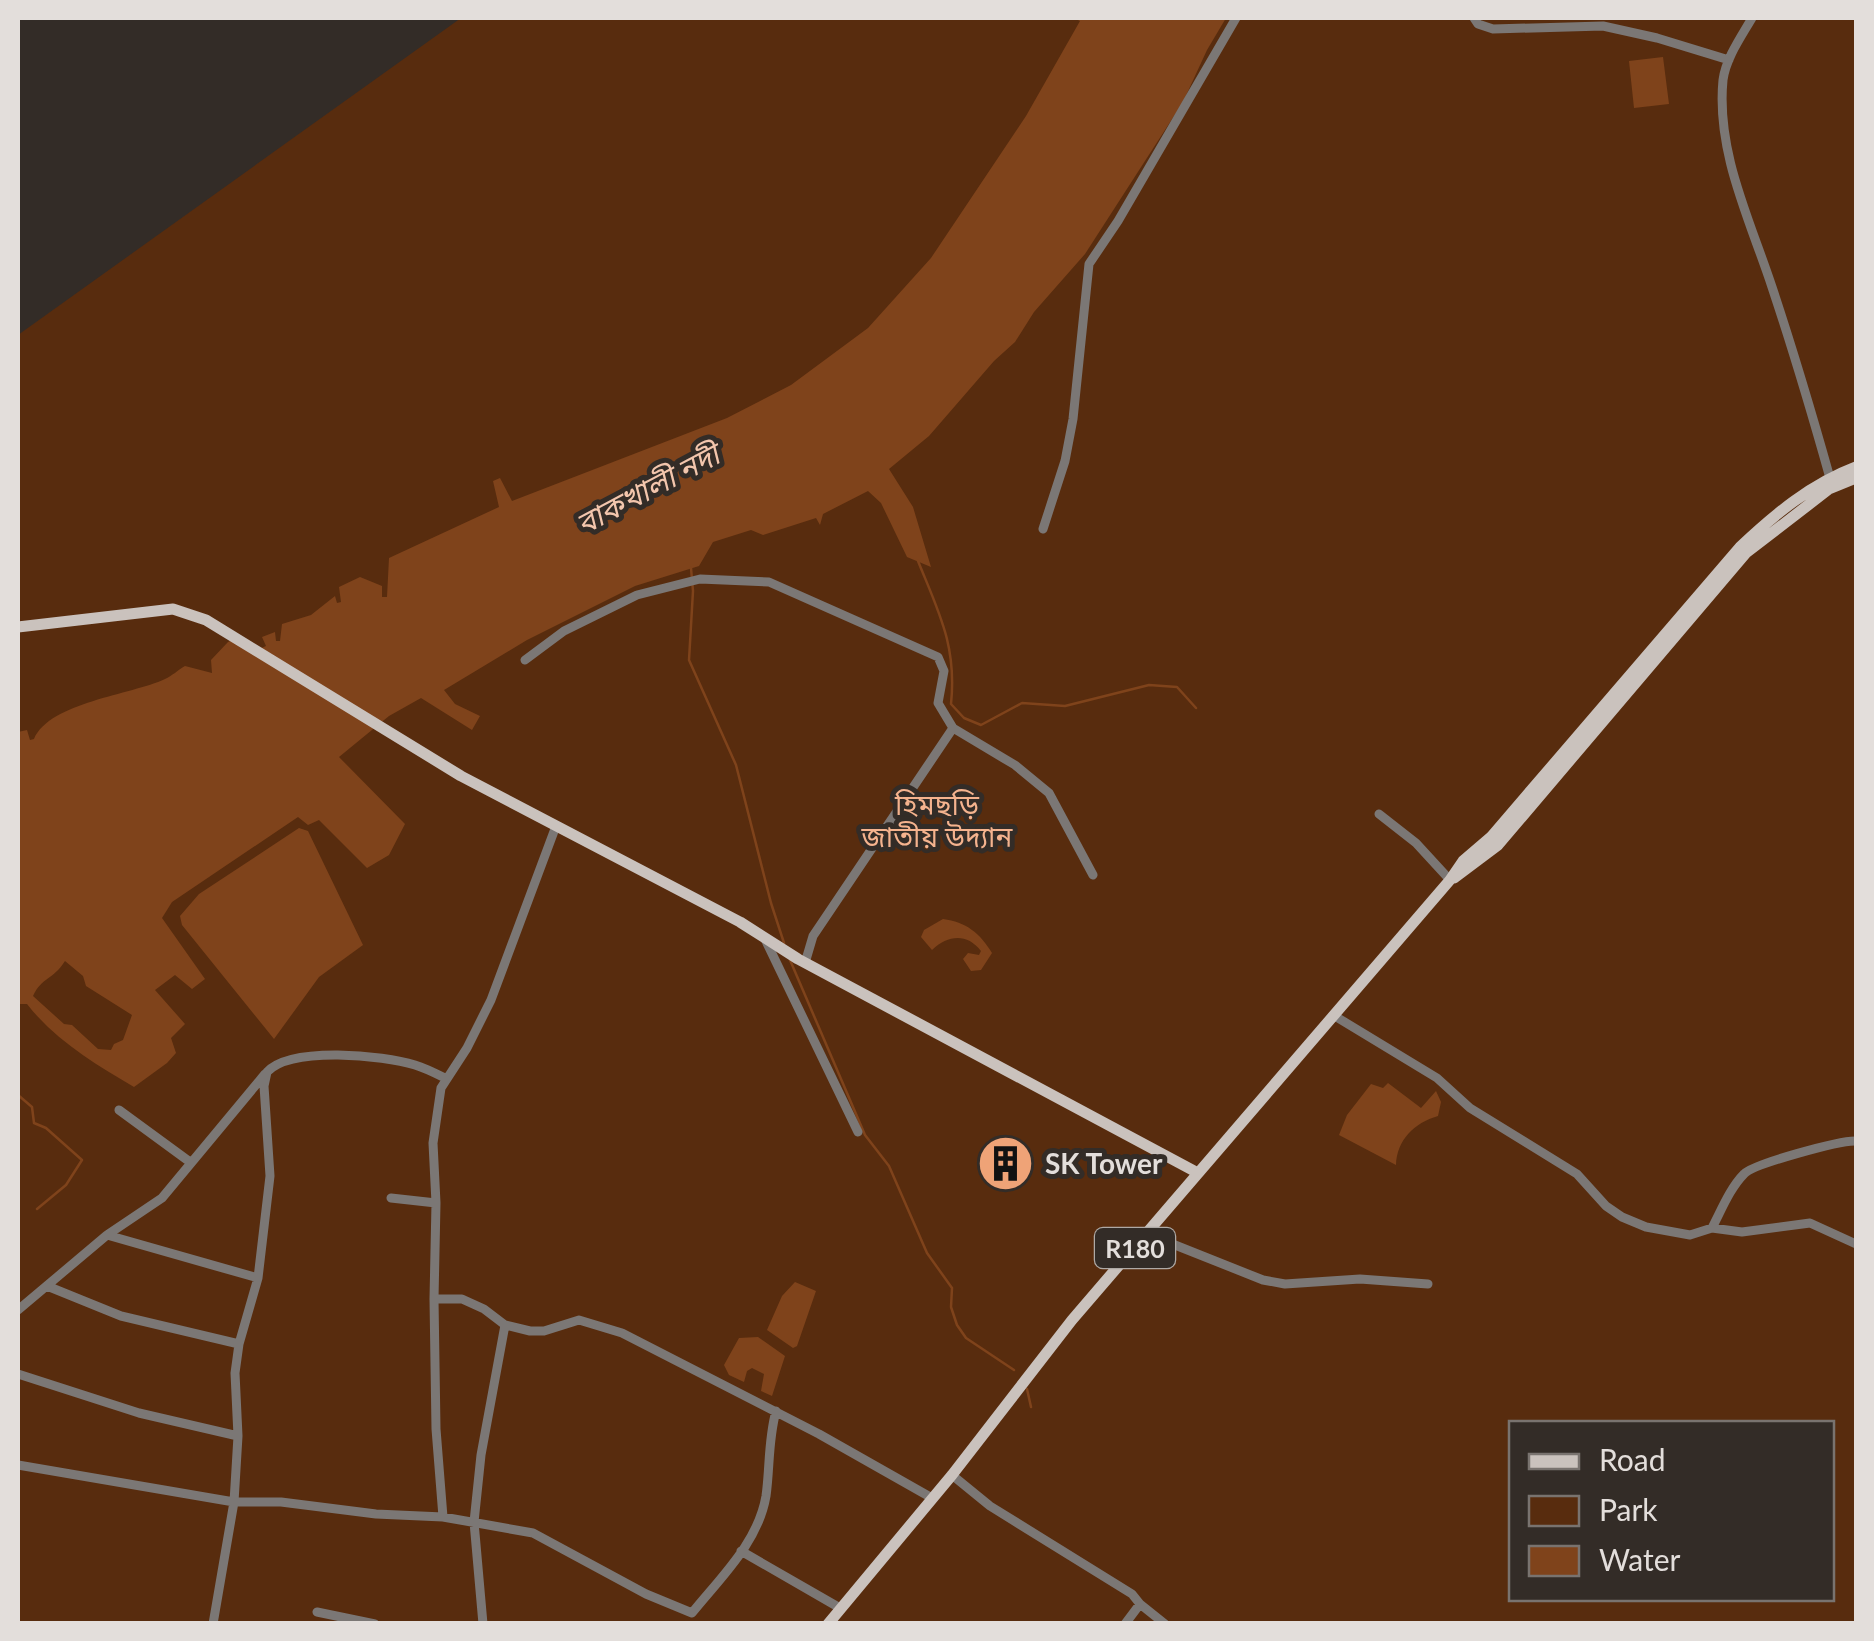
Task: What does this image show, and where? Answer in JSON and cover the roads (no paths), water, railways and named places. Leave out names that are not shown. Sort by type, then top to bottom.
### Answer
[{"type":"main road","name":"R180","points":[[828,1624],[952,1475],[1072,1320],[1464,861],[1491,837],[1740,547],[1774,516],[1830,478],[1856,467]]},
{"type":"main road","name":"R180","points":[[1450,880],[1498,845],[1746,552],[1828,489],[1856,478]]},
{"type":"main road","points":[[18,627],[173,609],[206,620],[462,776],[1198,1173]]},
{"type":"street","points":[[1042,528],[1068,447],[1089,264],[1236,18]]},
{"type":"street","points":[[1474,18],[1478,24],[1493,29],[1603,26],[1729,60]]},
{"type":"street","points":[[1752,18],[1724,77],[1728,148],[1741,204],[1792,346],[1830,478]]},
{"type":"street","points":[[525,660],[564,631],[637,594],[700,579],[769,582],[938,657],[944,671],[938,703],[952,728],[1049,792],[1094,875]]},
{"type":"street","points":[[801,961],[813,936],[952,728]]},
{"type":"street","points":[[1380,814],[1416,843],[1450,880]]},
{"type":"street","points":[[443,1517],[436,1429],[433,1143],[445,1078],[467,1048],[491,1000],[556,826]]},
{"type":"street","points":[[765,938],[858,1132]]},
{"type":"street","points":[[1333,1015],[1422,1068],[1470,1108],[1577,1174],[1622,1217],[1646,1227],[1690,1236],[1712,1228],[1742,1232],[1810,1223],[1856,1244]]},
{"type":"street","points":[[18,1310],[107,1235],[162,1198],[267,1072],[291,1057],[375,1057],[418,1065],[445,1078]]},
{"type":"street","points":[[212,1624],[234,1502],[238,1344],[258,1278],[270,1176],[264,1086],[267,1072]]},
{"type":"street","points":[[119,1110],[190,1162]]},
{"type":"street","points":[[1712,1228],[1733,1189],[1751,1168],[1833,1143],[1856,1140]]},
{"type":"street","points":[[391,1198],[436,1204]]},
{"type":"street","points":[[1150,1231],[1263,1280],[1284,1284],[1360,1279],[1428,1284]]},
{"type":"street","points":[[107,1235],[258,1278]]},
{"type":"street","points":[[47,1286],[121,1316],[238,1344]]},
{"type":"street","points":[[434,1299],[462,1299],[505,1325],[544,1332],[579,1320],[649,1345],[932,1498]]},
{"type":"street","points":[[483,1624],[474,1522],[481,1455],[505,1325]]},
{"type":"street","points":[[18,1374],[139,1414],[238,1436]]},
{"type":"street","points":[[18,1465],[234,1502],[281,1502],[474,1522],[544,1538],[646,1594],[692,1613],[754,1535],[766,1495],[768,1446],[776,1412]]},
{"type":"street","points":[[952,1475],[990,1506],[1132,1594],[1165,1624]]},
{"type":"street","points":[[741,1551],[840,1608]]},
{"type":"street","points":[[1125,1624],[1140,1604]]},
{"type":"street","points":[[317,1612],[371,1623]]},
{"type":"water","name":"বাকখালী নদী","points":[[1074,18],[1226,18],[1183,102],[1085,254],[1034,312],[1015,342],[929,436],[889,469],[913,507],[931,567],[907,557],[881,503],[868,491],[823,514],[820,525],[816,518],[763,535],[751,530],[713,542],[699,566],[635,586],[527,640],[444,690],[455,704],[480,716],[472,730],[421,698],[389,716],[339,757],[405,824],[389,855],[367,868],[319,820],[308,825],[298,817],[172,902],[162,918],[205,979],[192,989],[175,975],[155,990],[185,1024],[171,1038],[176,1053],[134,1087],[63,1040],[27,1004],[18,1004],[18,732],[27,730],[30,740],[34,739],[56,716],[150,685],[185,666],[212,673],[211,660],[228,642],[240,636],[251,653],[266,646],[262,637],[275,632],[276,641],[280,641],[282,624],[311,615],[335,596],[337,603],[341,602],[339,587],[360,577],[382,586],[382,597],[387,597],[389,558],[499,507],[493,481],[500,478],[512,501],[727,418],[791,385],[868,328],[931,258],[1026,116],[1080,21]],"holes":[[[65,961],[83,976],[86,986],[132,1015],[123,1040],[111,1050],[98,1049],[33,996]]]},
{"type":"water","points":[[1663,57],[1669,104],[1634,108],[1629,61]]},
{"type":"water","points":[[299,828],[308,831],[363,945],[319,977],[274,1039],[182,925],[180,916],[199,894]]},
{"type":"water","points":[[943,919],[965,926],[987,946],[992,953],[981,970],[971,971],[963,959],[968,953],[979,955],[981,951],[970,941],[951,939],[932,950],[921,937],[924,930]]},
{"type":"water","points":[[1388,1083],[1421,1108],[1436,1091],[1441,1102],[1438,1116],[1421,1123],[1403,1140],[1396,1165],[1339,1135],[1347,1115],[1371,1084],[1383,1088]]},
{"type":"water","points":[[795,1282],[816,1291],[793,1348],[767,1330],[782,1296]]},
{"type":"water","points":[[758,1337],[785,1356],[772,1396],[761,1391],[764,1374],[752,1368],[744,1382],[729,1375],[724,1365],[739,1338]]},
{"type":"waterway","points":[[918,561],[949,647],[951,704],[964,718],[981,725],[1022,703],[1065,706],[1149,685],[1177,687],[1196,708]]},
{"type":"waterway","points":[[691,568],[689,660],[736,765],[784,943]]},
{"type":"waterway","points":[[790,960],[865,1135],[889,1166],[927,1253],[952,1288],[951,1307],[957,1325],[966,1338],[1014,1370]]},
{"type":"waterway","points":[[18,1095],[32,1107],[34,1123],[46,1128],[82,1160],[66,1185],[37,1209]]},
{"type":"waterway","points":[[1027,1389],[1031,1407]]},
{"type":"place","name":"SK Tower","points":[[1006,1163]]},
{"type":"park label","name":"হিমছড়ি জাতীয় উদ্যান","points":[[937,820]]}]
